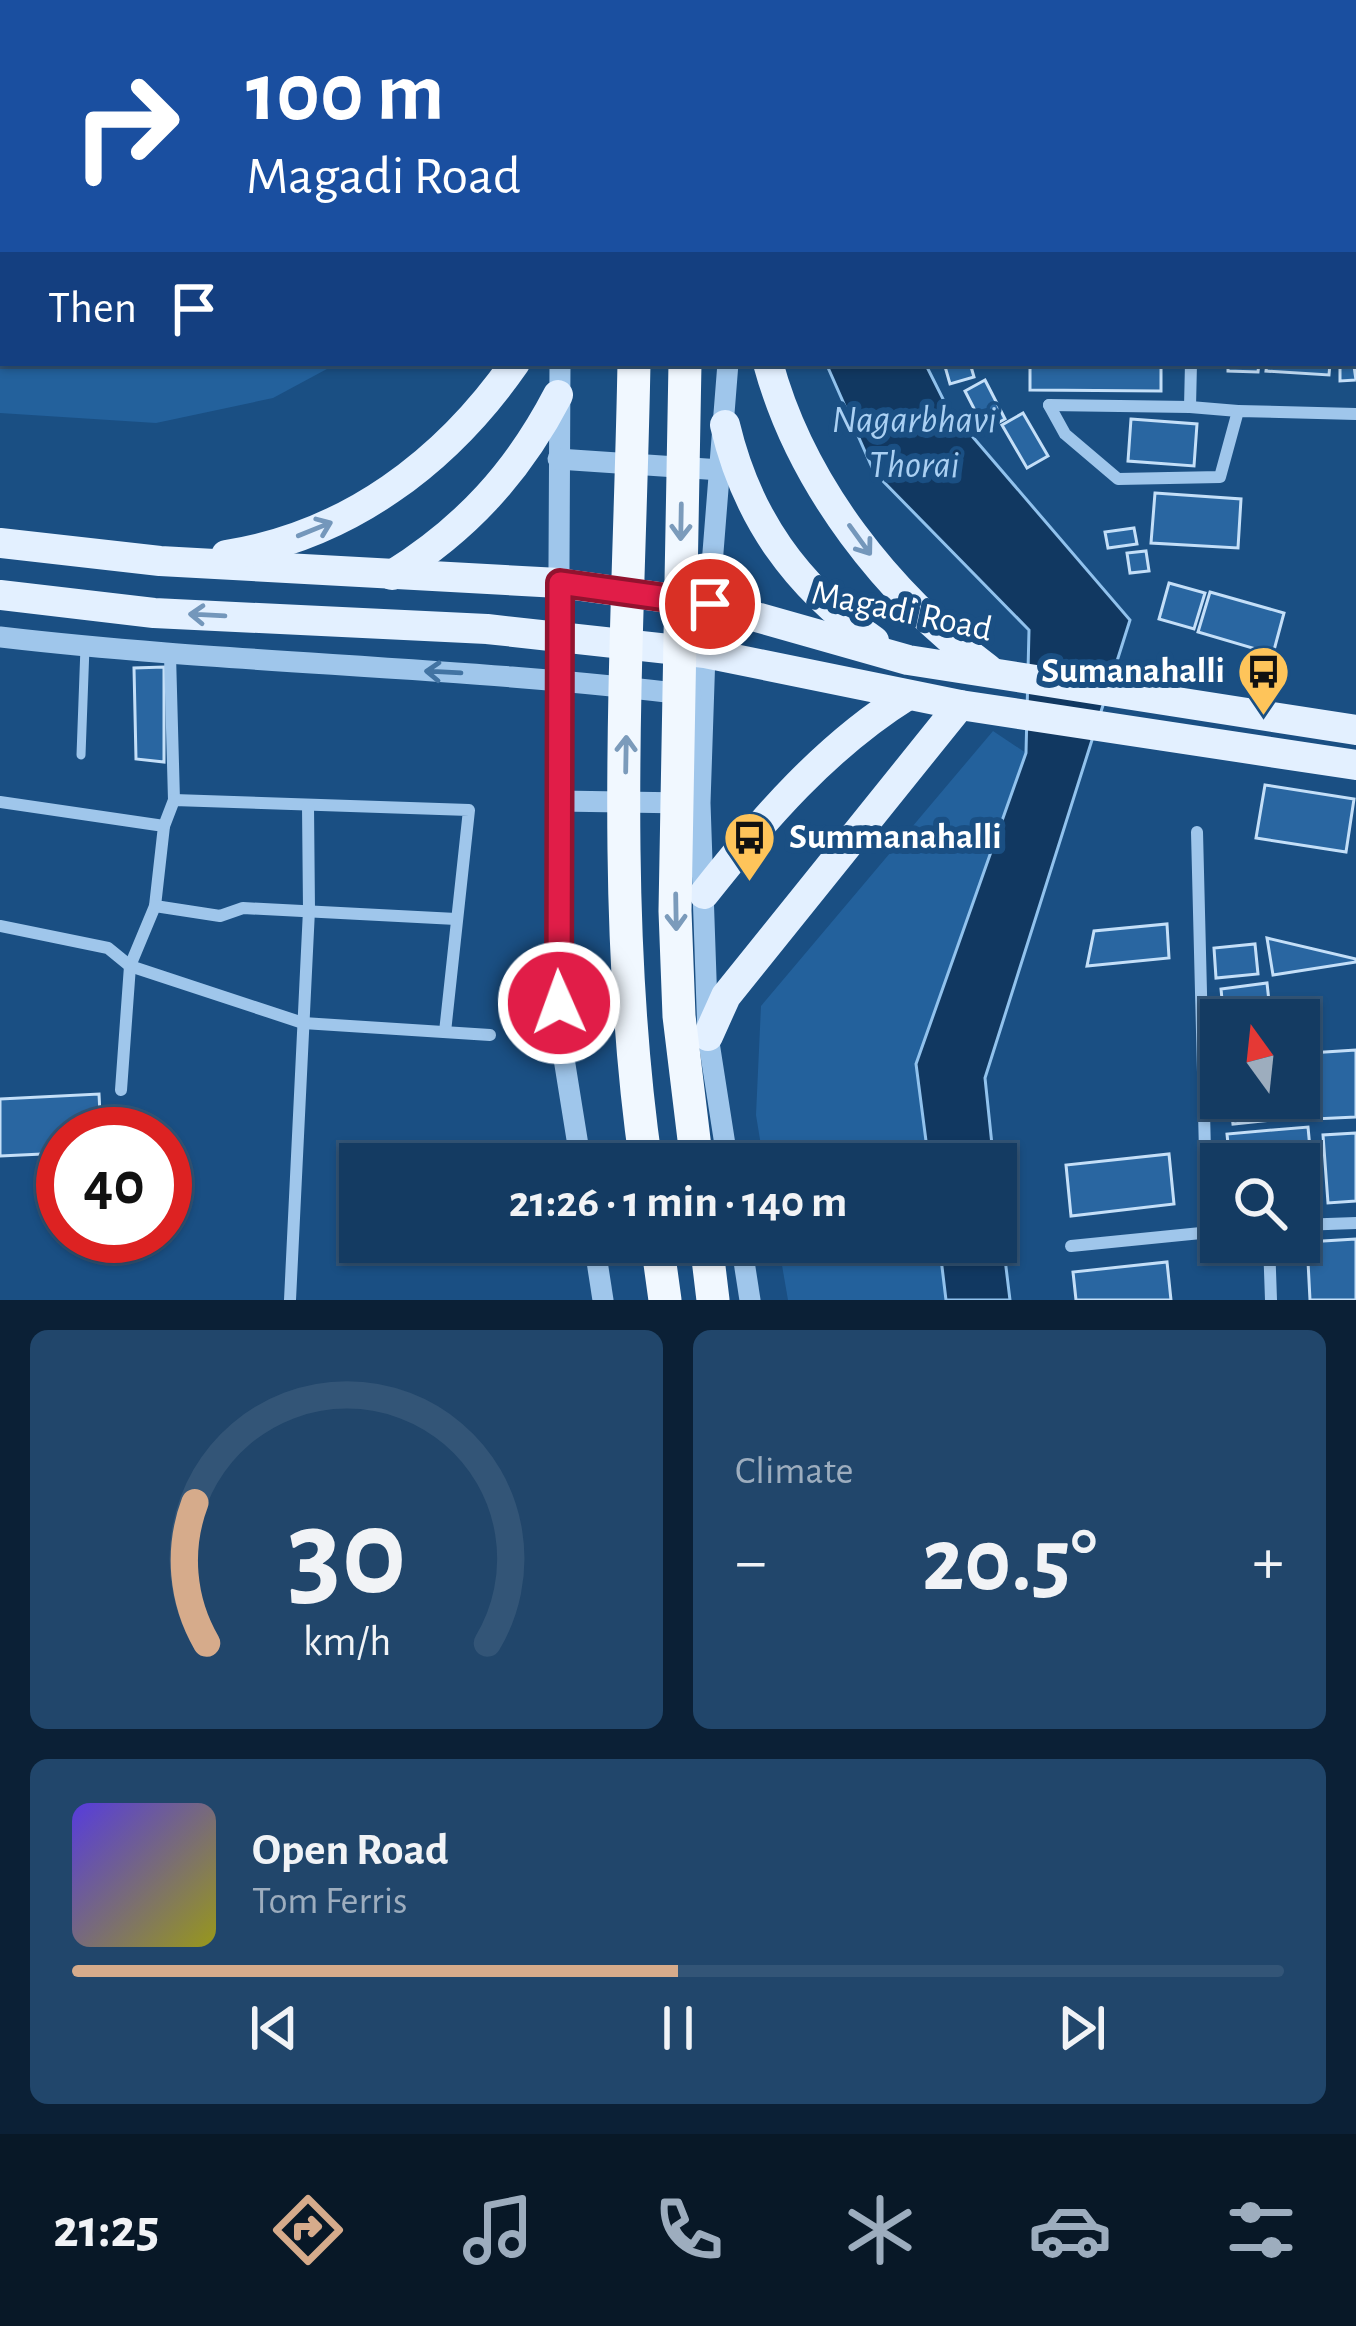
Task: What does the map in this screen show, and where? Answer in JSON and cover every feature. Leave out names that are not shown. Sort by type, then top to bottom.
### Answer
[{"type":"highway","points":[[634,366],[627,1019],[643,1143]]},
{"type":"highway","points":[[685,366],[675,911],[679,1016],[695,1143]]},
{"type":"highway","points":[[660,1263],[665,1300]]},
{"type":"highway","points":[[709,1263],[713,1300]]},
{"type":"main road","points":[[160,562],[274,544],[346,516],[442,451],[513,366]]},
{"type":"main road","points":[[769,366],[776,394],[824,492],[883,573],[950,640],[1001,672]]},
{"type":"main road","points":[[392,575],[446,538],[493,494],[558,395]]},
{"type":"main road","points":[[725,425],[749,500],[790,568],[844,620],[908,659]]},
{"type":"main road","name":"Magadi Road","points":[[0,544],[160,562],[560,583],[710,604],[908,659],[1356,730]]},
{"type":"main road","points":[[0,595],[154,613],[561,635],[705,653],[960,705],[1356,765]]},
{"type":"main road","points":[[704,895],[807,774],[863,723],[908,695]]},
{"type":"main road","points":[[708,1036],[726,996],[760,951],[960,705]]},
{"type":"street","points":[[560,366],[561,1040],[578,1143]]},
{"type":"street","points":[[725,1143],[708,1036],[700,803],[705,653],[728,366]]},
{"type":"street","points":[[1190,407],[1191,366]]},
{"type":"street","points":[[1238,411],[1220,477],[1118,479],[1065,434],[1049,405],[1356,414]]},
{"type":"street","points":[[558,459],[721,470]]},
{"type":"street","points":[[0,637],[170,656],[560,678],[704,696]]},
{"type":"street","points":[[121,1090],[130,966],[155,906],[164,826],[174,800],[170,656]]},
{"type":"street","points":[[174,800],[469,810],[445,1032]]},
{"type":"street","points":[[559,801],[700,803]]},
{"type":"street","points":[[0,802],[164,826]]},
{"type":"street","points":[[290,1300],[308,910],[308,806]]},
{"type":"street","points":[[1197,832],[1210,1143]]},
{"type":"street","points":[[155,906],[220,916],[243,908],[456,919]]},
{"type":"street","points":[[0,926],[108,948],[130,966],[302,1023],[490,1035]]},
{"type":"street","points":[[1320,1224],[1356,1223]]},
{"type":"street","points":[[1071,1246],[1200,1233]]},
{"type":"street","points":[[597,1263],[603,1300]]},
{"type":"street","points":[[744,1263],[750,1300]]},
{"type":"street","points":[[1270,1263],[1271,1300]]},
{"type":"lane","points":[[81,754],[85,647]]},
{"type":"shaded area","points":[[0,366],[332,366],[273,398],[156,423],[0,413]]},
{"type":"shaded area","points":[[993,731],[1026,753],[916,1064],[926,1143],[761,1143],[756,1115],[761,1006]]},
{"type":"shaded area","points":[[782,1263],[942,1263],[946,1300],[788,1300]]},
{"type":"water","name":"Nagarbhavi Thorai","points":[[827,366],[926,366],[947,407],[1130,620],[985,1078],[992,1143],[926,1143],[916,1064],[1026,753],[1029,630],[874,472]]},
{"type":"water","points":[[942,1263],[1005,1263],[1010,1300],[946,1300]]},
{"type":"building","points":[[945,366],[971,366],[974,377],[950,384]]},
{"type":"building","points":[[1030,366],[1161,366],[1161,391],[1030,390]]},
{"type":"building","points":[[1228,366],[1259,366],[1258,372],[1228,371]]},
{"type":"building","points":[[1267,366],[1330,366],[1329,375],[1266,371]]},
{"type":"building","points":[[1340,366],[1354,366],[1356,380],[1340,381]]},
{"type":"building","points":[[985,380],[1005,419],[985,430],[965,391]]},
{"type":"building","points":[[1023,413],[1048,456],[1027,468],[1002,425]]},
{"type":"building","points":[[1131,419],[1197,424],[1194,466],[1128,461]]},
{"type":"building","points":[[1155,493],[1241,499],[1238,548],[1151,543]]},
{"type":"building","points":[[1134,528],[1137,544],[1108,548],[1105,532]]},
{"type":"building","points":[[1146,551],[1149,571],[1130,573],[1127,553]]},
{"type":"building","points":[[1169,583],[1205,593],[1194,629],[1159,619]]},
{"type":"building","points":[[1210,592],[1284,613],[1273,654],[1198,632]]},
{"type":"building","points":[[164,667],[164,762],[136,759],[134,668]]},
{"type":"building","points":[[1265,785],[1354,799],[1346,852],[1256,838]]},
{"type":"building","points":[[1167,924],[1169,958],[1087,966],[1094,931]]},
{"type":"building","points":[[1267,938],[1356,959],[1356,962],[1273,975]]},
{"type":"building","points":[[1255,944],[1258,974],[1216,978],[1214,948]]},
{"type":"building","points":[[1267,983],[1269,999],[1222,999],[1221,989]]},
{"type":"building","points":[[1356,1050],[1356,1117],[1320,1119],[1320,1052]]},
{"type":"building","points":[[99,1094],[100,1107],[36,1107],[36,1154],[0,1156],[0,1099]]},
{"type":"building","points":[[1232,1119],[1282,1119],[1233,1124]]},
{"type":"building","points":[[1308,1127],[1309,1143],[1228,1143],[1227,1134]]},
{"type":"building","points":[[1356,1133],[1356,1201],[1328,1203],[1323,1135]]},
{"type":"building","points":[[1169,1154],[1174,1204],[1071,1216],[1066,1165]]},
{"type":"building","points":[[1356,1239],[1356,1300],[1310,1300],[1308,1263],[1320,1263],[1320,1241]]},
{"type":"building","points":[[1167,1262],[1171,1300],[1076,1300],[1073,1272]]},
{"type":"place","name":"Sumanahalli","points":[[1264,717]]},
{"type":"place","name":"Summanahalli","points":[[750,883]]},
{"type":"route","points":[[559,1003],[560,583],[710,604]]}]
